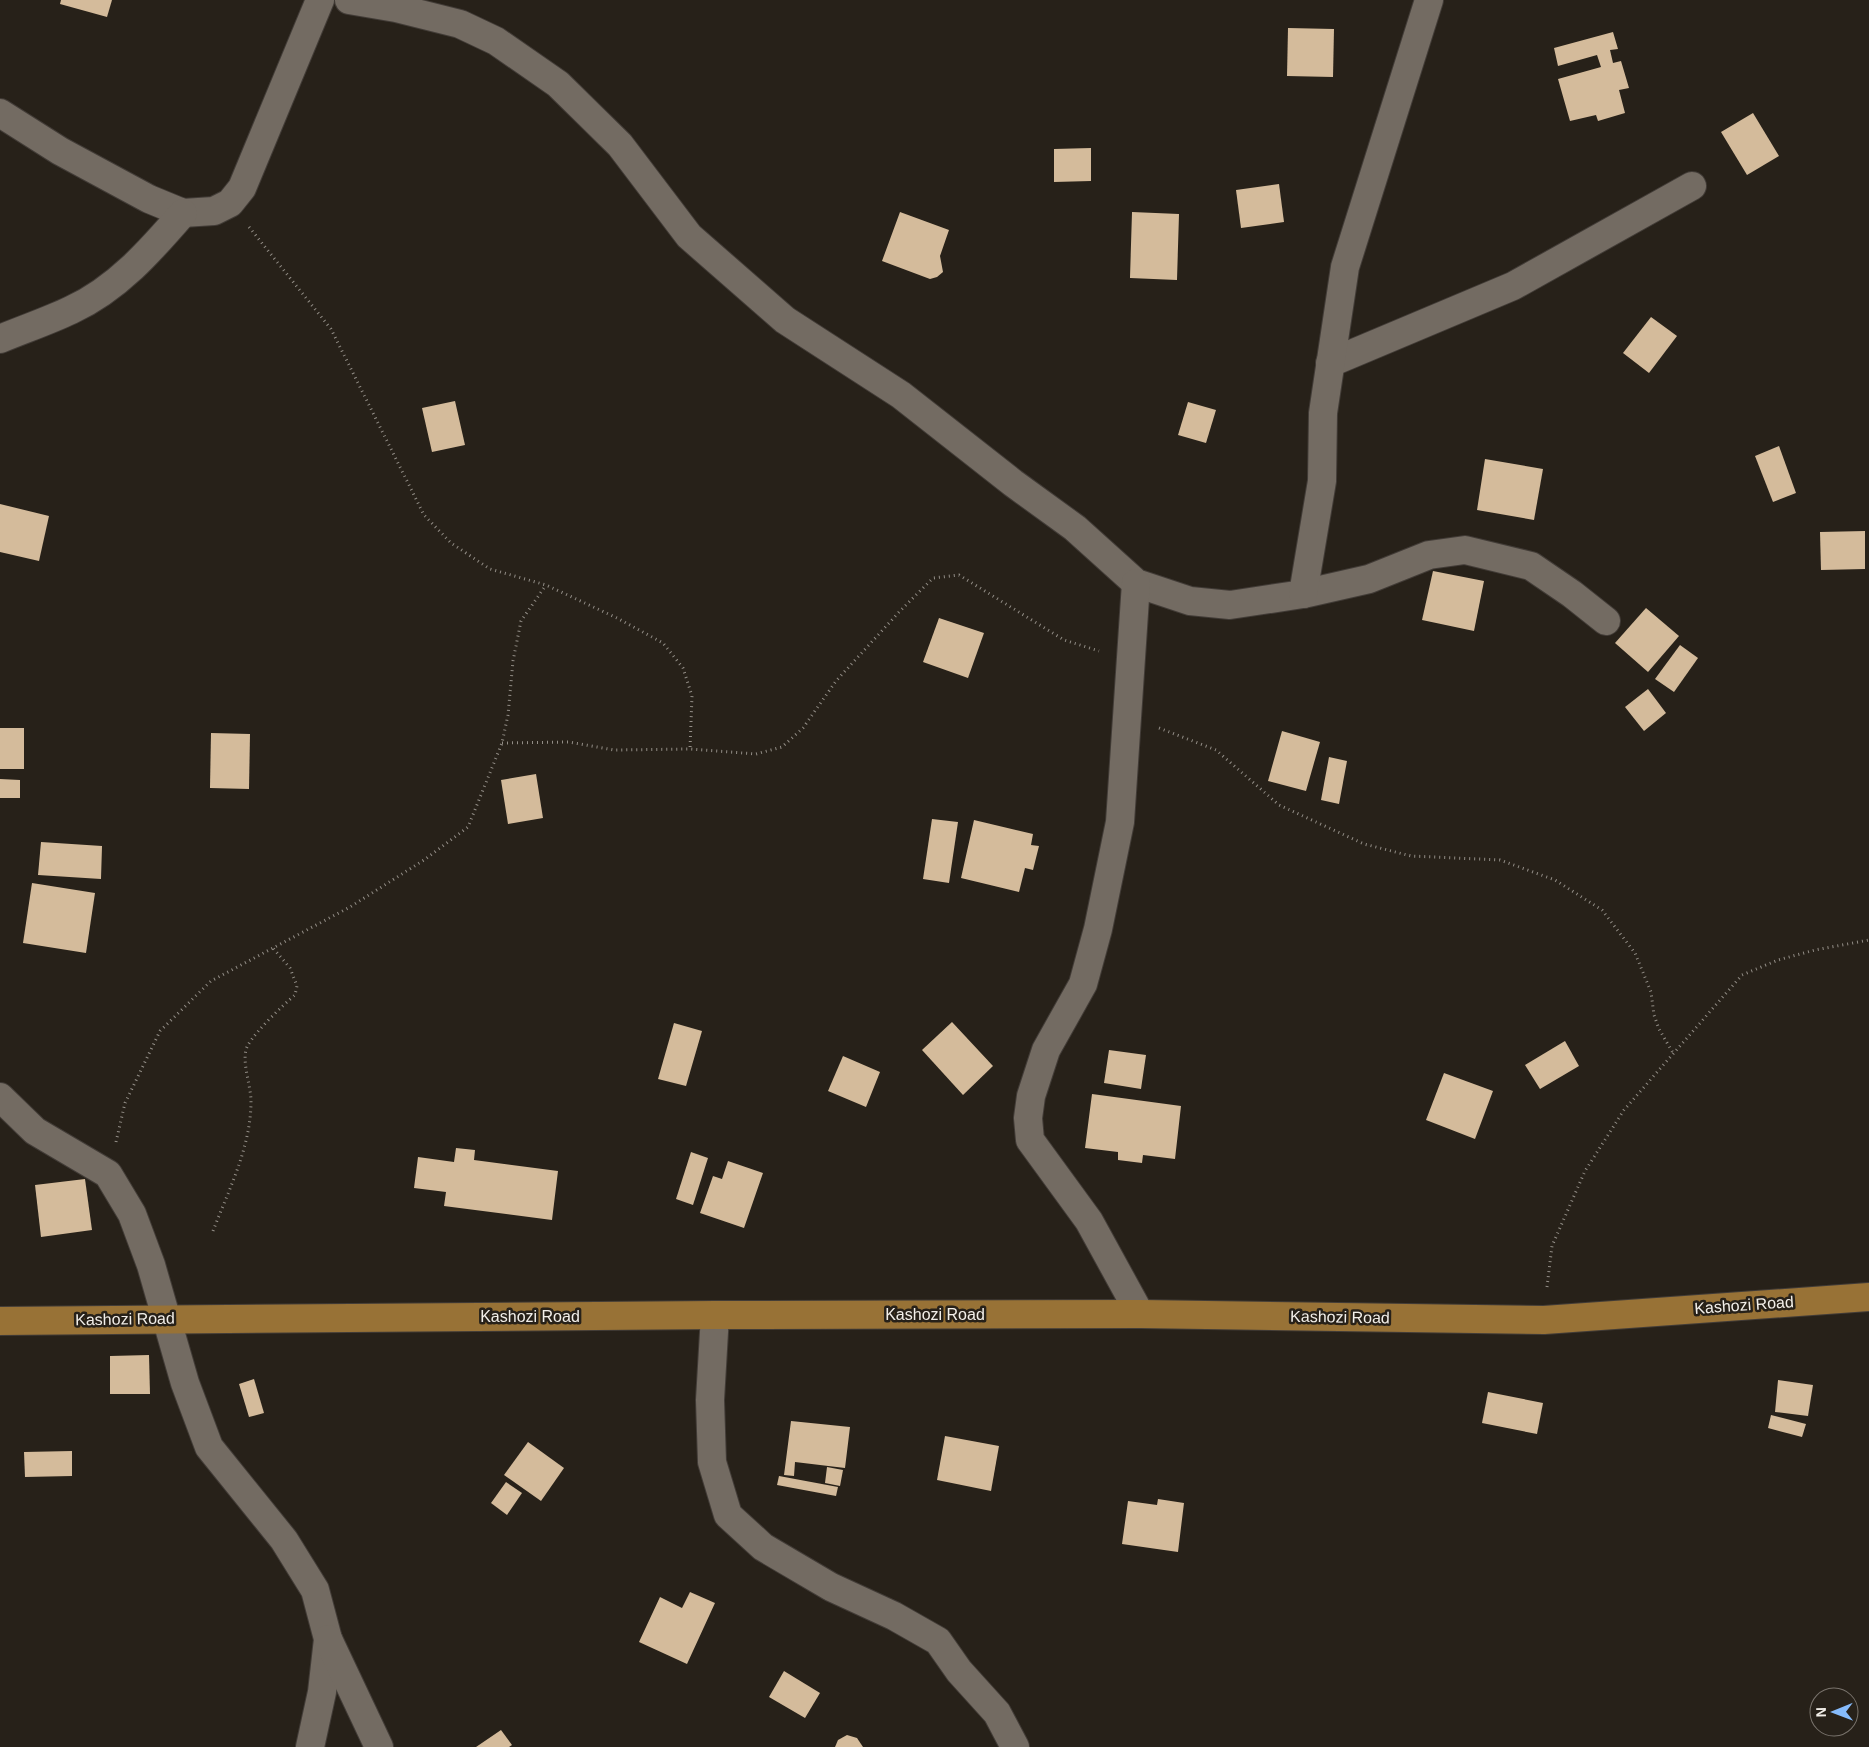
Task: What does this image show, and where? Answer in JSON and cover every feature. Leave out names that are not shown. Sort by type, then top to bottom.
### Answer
[{"type":"main road","name":"Kashozi Road","points":[[0,1321],[715,1315],[1140,1314],[1544,1320],[1869,1296]]},
{"type":"street","points":[[0,113],[60,151],[149,199],[183,213],[214,211],[230,203],[242,188],[320,0]]},
{"type":"street","points":[[349,0],[396,8],[460,24],[496,41],[558,84],[620,144],[689,236],[785,320],[901,395],[1012,483],[1075,528],[1136,583],[1190,601],[1230,605],[1303,594],[1369,579],[1429,555],[1465,550],[1531,566],[1572,594],[1606,621]]},
{"type":"street","points":[[1303,594],[1322,481],[1323,413],[1345,267],[1428,0]]},
{"type":"street","points":[[1330,363],[1513,286],[1692,186]]},
{"type":"street","points":[[0,339],[73,310],[109,287],[146,256],[183,213]]},
{"type":"street","points":[[1136,583],[1120,822],[1098,929],[1083,984],[1046,1050],[1032,1096],[1028,1118],[1030,1140],[1089,1221],[1140,1314]]},
{"type":"street","points":[[0,1098],[35,1132],[108,1174],[132,1214],[151,1265],[165,1319],[209,1447],[284,1540],[315,1590],[328,1639],[379,1747]]},
{"type":"street","points":[[715,1315],[710,1400],[712,1462],[728,1515],[763,1546],[823,1582],[894,1616],[938,1641],[959,1671],[997,1713],[1015,1747]]},
{"type":"street","points":[[310,1747],[322,1692],[328,1639]]},
{"type":"path","points":[[230,203],[331,329],[424,515],[451,543],[490,569],[546,586],[618,618],[663,643],[684,668],[692,696],[690,749]]},
{"type":"path","points":[[502,743],[568,742],[614,750],[690,749],[756,754],[782,747],[803,728],[836,681],[933,578],[959,575],[1064,640],[1130,662]]},
{"type":"path","points":[[108,1174],[125,1103],[160,1031],[210,981],[350,907],[424,860],[468,827],[502,743],[508,716],[513,661],[521,621],[546,586]]},
{"type":"path","points":[[1128,716],[1216,750],[1279,805],[1364,844],[1411,856],[1500,860],[1556,880],[1602,910],[1635,953],[1651,992],[1659,1029],[1673,1053]]},
{"type":"path","points":[[1544,1320],[1552,1246],[1585,1171],[1624,1110],[1742,975],[1778,960],[1815,950],[1869,940]]},
{"type":"path","points":[[212,1231],[239,1165],[248,1135],[251,1100],[245,1063],[248,1045],[295,995],[298,986],[290,968],[273,948]]},
{"type":"building","points":[[61,0],[112,0],[107,17],[60,4]]},
{"type":"building","points":[[1288,28],[1334,29],[1333,77],[1287,76]]},
{"type":"building","points":[[1613,32],[1618,49],[1610,50],[1613,63],[1621,61],[1629,88],[1619,90],[1625,113],[1598,121],[1596,115],[1570,121],[1558,79],[1601,67],[1597,55],[1558,66],[1554,48]]},
{"type":"building","points":[[1753,113],[1779,156],[1747,175],[1721,132]]},
{"type":"building","points":[[1091,148],[1091,181],[1054,182],[1054,149]]},
{"type":"building","points":[[1279,184],[1284,222],[1241,228],[1236,190]]},
{"type":"building","points":[[900,212],[949,230],[940,256],[943,272],[937,277],[930,279],[882,261]]},
{"type":"building","points":[[1132,212],[1179,214],[1177,280],[1130,278]]},
{"type":"building","points":[[1651,317],[1677,336],[1649,373],[1623,353]]},
{"type":"building","points":[[455,401],[465,445],[432,452],[422,408]]},
{"type":"building","points":[[1188,402],[1216,410],[1206,443],[1178,435]]},
{"type":"building","points":[[1779,446],[1796,493],[1773,502],[1755,456]]},
{"type":"building","points":[[1485,459],[1543,469],[1534,520],[1477,510]]},
{"type":"building","points":[[0,504],[49,516],[39,561],[0,552]]},
{"type":"building","points":[[1865,531],[1865,569],[1821,570],[1820,532]]},
{"type":"building","points":[[1433,571],[1484,581],[1474,631],[1422,620]]},
{"type":"building","points":[[1646,608],[1679,636],[1648,672],[1615,643]]},
{"type":"building","points":[[939,618],[984,633],[968,678],[923,662]]},
{"type":"building","points":[[1680,645],[1698,658],[1674,692],[1655,679]]},
{"type":"building","points":[[1648,689],[1666,713],[1644,731],[1625,707]]},
{"type":"building","points":[[0,728],[24,728],[24,769],[0,769]]},
{"type":"building","points":[[1282,731],[1320,742],[1306,791],[1268,781]]},
{"type":"building","points":[[211,733],[250,734],[249,789],[210,788]]},
{"type":"building","points":[[1329,757],[1347,761],[1339,804],[1321,800]]},
{"type":"building","points":[[536,774],[543,818],[508,824],[501,780]]},
{"type":"building","points":[[0,779],[20,780],[20,798],[0,798]]},
{"type":"building","points":[[932,819],[958,822],[949,883],[923,879]]},
{"type":"building","points":[[974,820],[1033,834],[1031,845],[1039,846],[1033,870],[1025,868],[1019,892],[961,878]]},
{"type":"building","points":[[41,842],[102,846],[101,879],[38,875]]},
{"type":"building","points":[[32,883],[95,893],[86,953],[23,943]]},
{"type":"building","points":[[952,1022],[993,1066],[963,1095],[922,1050]]},
{"type":"building","points":[[674,1023],[702,1031],[686,1086],[658,1079]]},
{"type":"building","points":[[1565,1041],[1579,1066],[1540,1089],[1525,1065]]},
{"type":"building","points":[[1109,1050],[1146,1055],[1141,1089],[1104,1083]]},
{"type":"building","points":[[843,1056],[880,1072],[866,1107],[828,1091]]},
{"type":"building","points":[[1444,1073],[1493,1091],[1475,1139],[1426,1120]]},
{"type":"building","points":[[1092,1094],[1181,1106],[1175,1159],[1143,1155],[1142,1163],[1118,1160],[1118,1152],[1085,1148]]},
{"type":"building","points":[[456,1148],[475,1150],[474,1160],[558,1171],[552,1220],[444,1206],[446,1192],[414,1188],[418,1157],[454,1162]]},
{"type":"building","points":[[691,1152],[708,1158],[693,1205],[676,1199]]},
{"type":"building","points":[[728,1161],[763,1173],[744,1228],[700,1213],[713,1176],[722,1179]]},
{"type":"building","points":[[85,1179],[92,1230],[41,1237],[35,1185]]},
{"type":"building","points":[[149,1355],[150,1394],[110,1394],[110,1356]]},
{"type":"building","points":[[254,1379],[264,1413],[249,1417],[239,1384]]},
{"type":"building","points":[[1778,1380],[1813,1385],[1808,1416],[1775,1412]]},
{"type":"building","points":[[1488,1392],[1543,1403],[1537,1434],[1482,1423]]},
{"type":"building","points":[[1771,1415],[1806,1424],[1802,1437],[1768,1428]]},
{"type":"building","points":[[791,1421],[850,1427],[845,1468],[795,1462],[794,1476],[784,1475]]},
{"type":"building","points":[[945,1436],[999,1446],[991,1491],[937,1480]]},
{"type":"building","points":[[528,1442],[564,1468],[541,1501],[504,1475]]},
{"type":"building","points":[[72,1451],[72,1476],[25,1477],[24,1452]]},
{"type":"building","points":[[827,1467],[843,1470],[840,1486],[825,1483]]},
{"type":"building","points":[[779,1476],[838,1487],[836,1496],[777,1485]]},
{"type":"building","points":[[506,1482],[522,1493],[507,1515],[491,1503]]},
{"type":"building","points":[[1158,1499],[1184,1503],[1178,1552],[1122,1544],[1128,1501],[1157,1505]]},
{"type":"building","points":[[690,1592],[715,1603],[687,1664],[639,1642],[660,1597],[682,1608]]},
{"type":"building","points":[[784,1671],[820,1693],[805,1718],[769,1697]]},
{"type":"building","points":[[501,1730],[512,1745],[509,1747],[476,1747]]},
{"type":"building","points":[[847,1735],[857,1738],[863,1747],[835,1747],[838,1740]]}]
